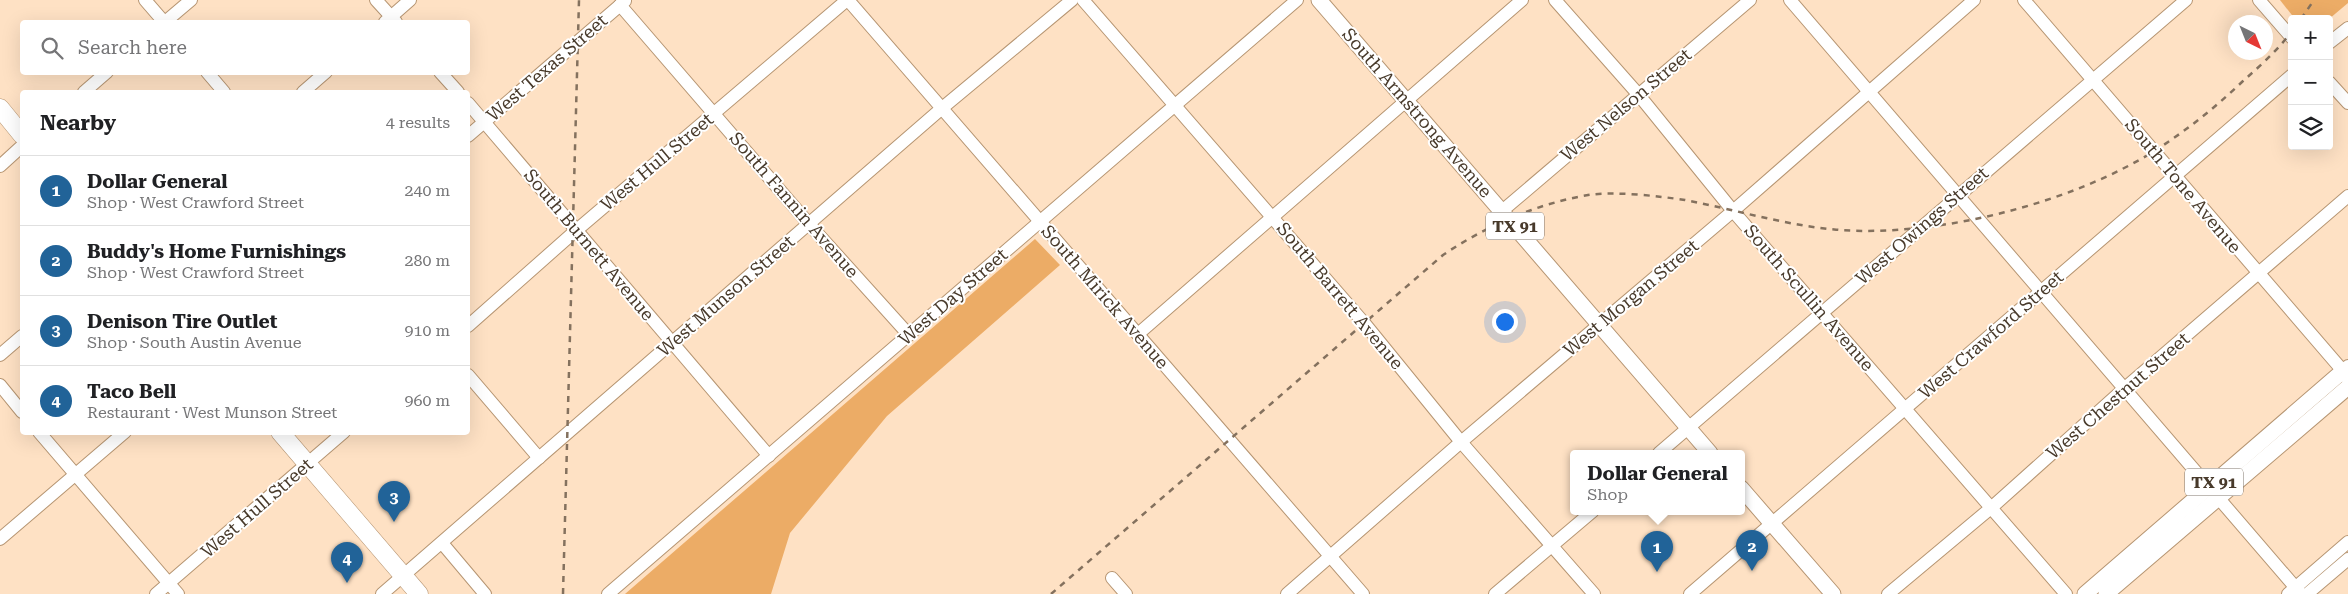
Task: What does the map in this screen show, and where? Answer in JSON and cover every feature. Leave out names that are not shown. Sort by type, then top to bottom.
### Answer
[{"type":"highway","points":[[0,108],[20,133]]},
{"type":"highway","points":[[283,435],[419,594]]},
{"type":"main road","name":"South Armstrong Avenue","points":[[1319,0],[1707,450]]},
{"type":"main road","name":"TX 91","points":[[2106,594],[2346,371]]},
{"type":"main road","name":"TX 91","points":[[2085,594],[2348,387]]},
{"type":"main road","points":[[1745,493],[1833,594]]},
{"type":"street","points":[[145,0],[162,20]]},
{"type":"street","points":[[166,20],[191,0]]},
{"type":"street","points":[[376,0],[389,20]]},
{"type":"street","points":[[391,20],[410,0]]},
{"type":"street","name":"South Mirick Avenue","points":[[848,0],[1362,594]]},
{"type":"street","name":"West Hull Street","points":[[470,324],[577,230],[848,0]]},
{"type":"street","name":"West Munson Street","points":[[389,592],[404,576],[941,109],[1072,0]]},
{"type":"street","name":"South Barrett Avenue","points":[[1083,0],[1176,104],[1365,324],[1461,442],[1594,594]]},
{"type":"street","name":"West Day Street","points":[[608,594],[1297,0]]},
{"type":"street","points":[[1138,334],[1522,0]]},
{"type":"street","name":"South Scullin Avenue","points":[[1554,0],[1638,94],[1734,211],[2066,594]]},
{"type":"street","name":"West Nelson Street","points":[[1502,210],[1750,0]]},
{"type":"street","points":[[1790,0],[2214,492],[2295,592],[2348,542]]},
{"type":"street","name":"West Morgan Street","points":[[1287,594],[1461,442],[1734,211],[1974,0]]},
{"type":"street","name":"South Tone Avenue","points":[[2024,0],[2258,274],[2346,371]]},
{"type":"street","name":"West Owings Street","points":[[1662,450],[2186,0]]},
{"type":"street","points":[[2259,0],[2288,33]]},
{"type":"street","name":"South Fannin Avenue","points":[[623,3],[714,114],[809,224],[909,335]]},
{"type":"street","name":"West Texas Street","points":[[470,134],[623,3]]},
{"type":"street","points":[[2333,40],[2348,28]]},
{"type":"street","points":[[86,90],[104,75]]},
{"type":"street","points":[[210,75],[222,90]]},
{"type":"street","points":[[305,90],[323,75]]},
{"type":"street","points":[[443,75],[456,90]]},
{"type":"street","name":"West Crawford Street","points":[[1690,594],[2288,78]]},
{"type":"street","points":[[2333,87],[2348,104]]},
{"type":"street","name":"South Burnett Avenue","points":[[470,105],[577,230],[671,344],[769,456]]},
{"type":"street","points":[[0,166],[20,148]]},
{"type":"street","name":"West Chestnut Street","points":[[1888,594],[1992,508],[2125,388],[2348,196]]},
{"type":"street","points":[[0,356],[20,338]]},
{"type":"street","points":[[470,377],[539,458]]},
{"type":"street","points":[[0,385],[20,410]]},
{"type":"street","points":[[42,435],[178,594]]},
{"type":"street","points":[[0,539],[122,435]]},
{"type":"street","name":"West Hull Street","points":[[156,594],[341,435]]},
{"type":"street","points":[[1495,594],[1588,515]]},
{"type":"street","points":[[442,543],[485,594]]},
{"type":"street","points":[[2307,594],[2348,559]]},
{"type":"street","points":[[1112,578],[1126,594]]},
{"type":"shaded area","points":[[2280,0],[2348,0],[2348,3],[2333,16],[2292,15]]},
{"type":"shaded area","points":[[1035,239],[1060,265],[887,416],[790,533],[771,594],[625,594]]},
{"type":"railway","points":[[563,594],[579,0]]},
{"type":"railway","points":[[2304,15],[2314,0]]},
{"type":"railway","points":[[1051,594],[1443,255],[1459,244],[1494,226],[1549,204],[1599,194],[1623,194],[1685,200],[1782,221],[1840,230],[1879,231],[1919,228],[1961,222],[2004,212],[2085,186],[2122,169],[2156,150],[2222,100],[2269,58],[2288,36]]},
{"type":"place","name":"Denison Tire Outlet","points":[[394,522]]},
{"type":"place","name":"Buddy's Home Furnishings","points":[[1752,571]]},
{"type":"place","name":"Dollar General","points":[[1657,572]]},
{"type":"place","name":"Taco Bell","points":[[347,583]]}]
